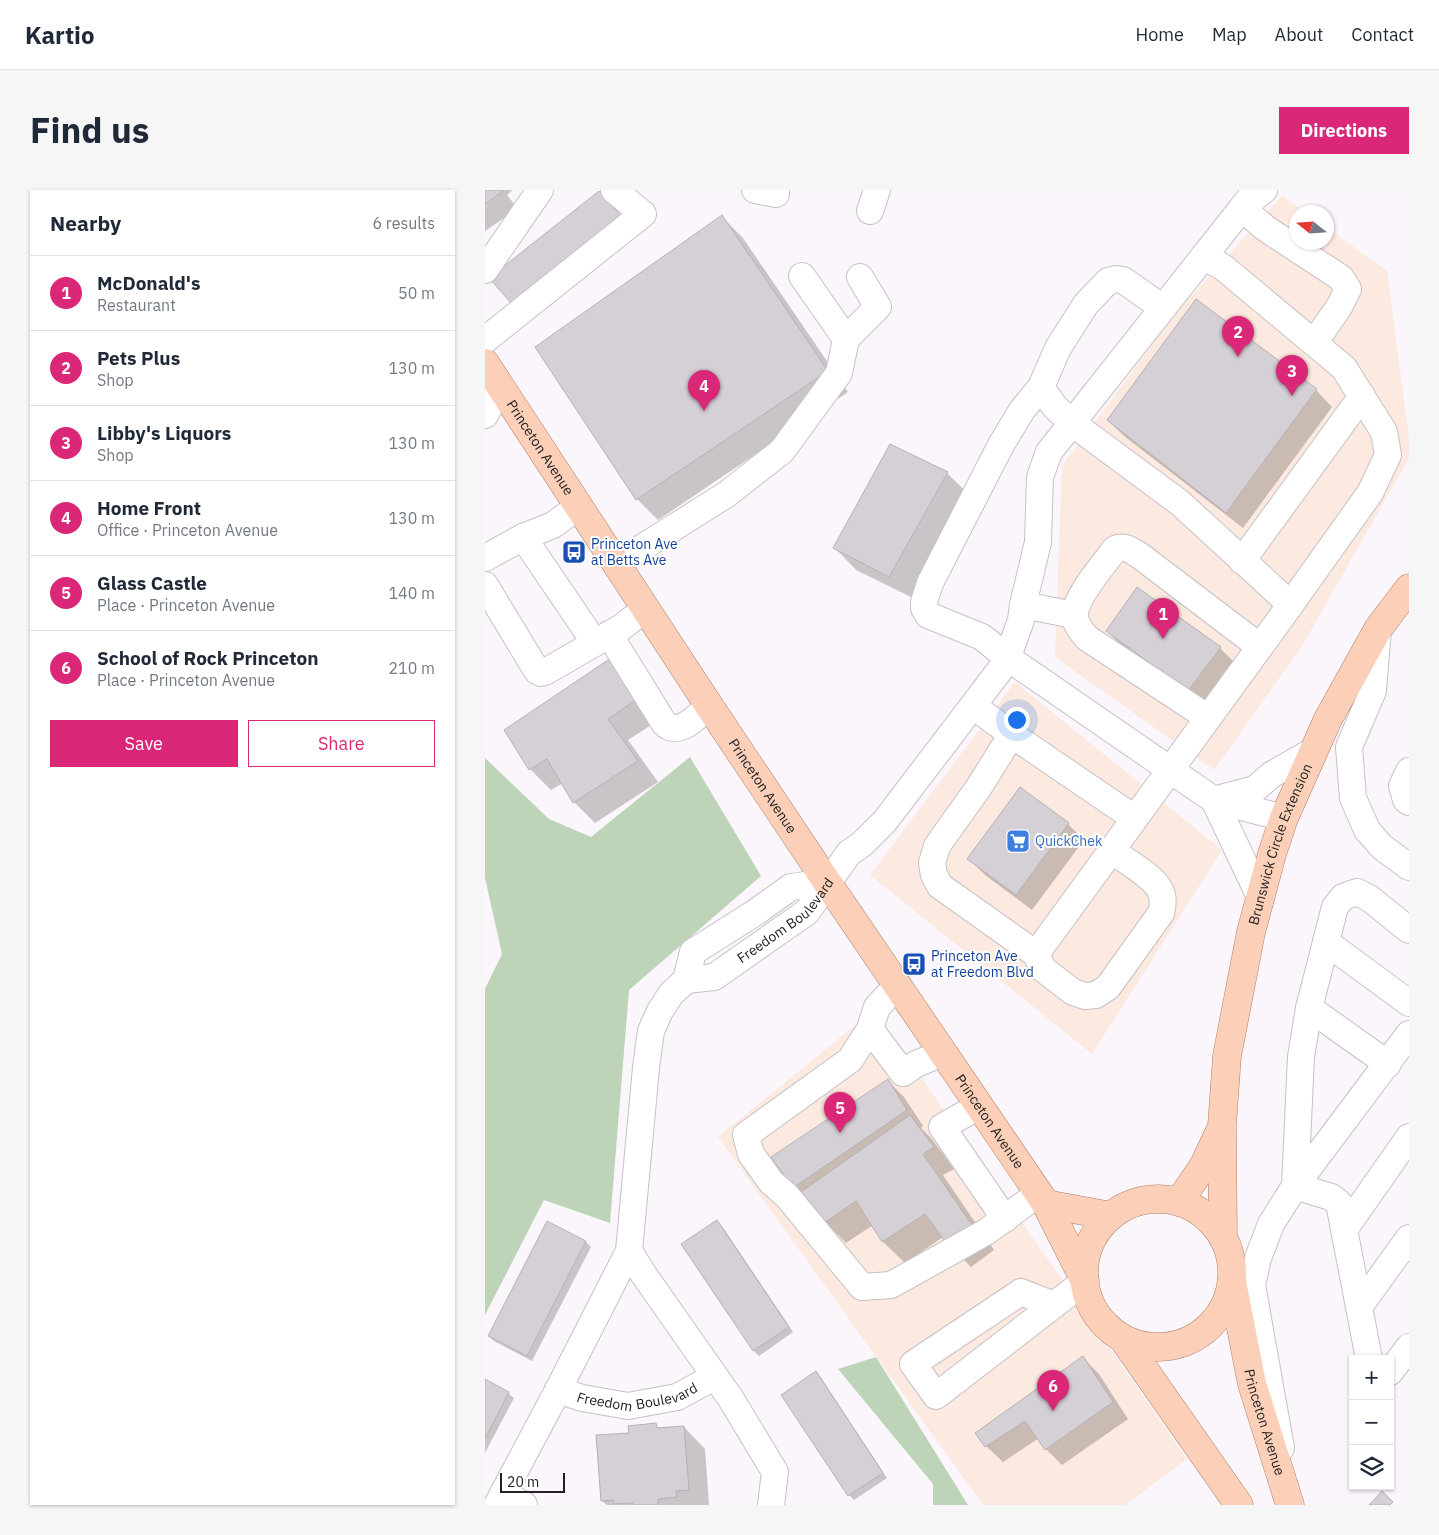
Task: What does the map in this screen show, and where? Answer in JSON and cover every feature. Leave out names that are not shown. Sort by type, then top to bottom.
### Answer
[{"type":"main road","name":"Princeton Avenue","points":[[485,363],[709,706],[1042,1199],[1085,1281]]},
{"type":"main road","name":"Brunswick Circle Extension","points":[[1223,1238],[1223,1124],[1227,1056],[1249,941],[1261,897],[1284,818],[1328,719],[1378,629],[1409,588]]},
{"type":"main road","name":"Brunswick Circle Extension","points":[[1179,1202],[1204,1165],[1223,1124]]},
{"type":"main road","points":[[1042,1199],[1111,1216]]},
{"type":"main road","points":[[1165,1199],[1179,1202],[1204,1216],[1215,1226],[1223,1238],[1230,1258],[1231,1280],[1229,1294],[1219,1314],[1205,1330],[1193,1338],[1180,1344],[1166,1347],[1151,1347],[1137,1344],[1123,1339],[1111,1331],[1101,1321],[1093,1308],[1085,1281],[1087,1252],[1101,1227],[1111,1216],[1123,1208],[1143,1201],[1165,1199]]},
{"type":"main road","name":"Princeton Avenue","points":[[1231,1280],[1252,1384],[1290,1505]]},
{"type":"main road","points":[[1123,1339],[1239,1505]]},
{"type":"street","points":[[485,270],[540,190]]},
{"type":"street","points":[[485,340],[643,214],[613,190]]},
{"type":"street","points":[[755,190],[776,194],[776,190]]},
{"type":"street","points":[[827,882],[849,853],[862,844],[885,821],[1007,662],[1021,620],[1038,542],[1040,477],[1049,452],[1249,199],[1264,190]]},
{"type":"street","points":[[1249,199],[1265,228],[1341,278],[1348,289],[1339,307],[1314,343]]},
{"type":"street","points":[[1035,954],[1370,493],[1388,455],[1385,432],[1344,368],[1224,268],[1204,256]]},
{"type":"street","points":[[802,276],[846,339]]},
{"type":"street","points":[[616,564],[727,494],[782,451],[839,373],[846,339],[877,307],[860,277]]},
{"type":"street","points":[[1163,308],[1123,280],[1117,279],[1108,281],[1086,304],[1058,348],[1041,387],[1023,410],[1001,445],[929,583],[924,608],[928,615],[982,637],[1008,658],[1214,800],[1284,818]]},
{"type":"street","points":[[1041,387],[1055,407],[1072,423],[1180,503],[1290,604]]},
{"type":"street","points":[[485,415],[500,388]]},
{"type":"street","points":[[1242,560],[1362,396]]},
{"type":"street","points":[[485,558],[523,537],[553,525],[578,507]]},
{"type":"street","points":[[523,537],[602,638],[668,727],[678,729],[686,725],[709,706]]},
{"type":"street","points":[[1207,717],[1087,638],[1077,625],[1074,615],[1079,599],[1115,549],[1120,547],[1127,548],[1259,647]]},
{"type":"street","points":[[485,585],[537,671],[541,673],[602,638],[645,609]]},
{"type":"street","points":[[1023,605],[1074,615]]},
{"type":"street","points":[[1378,629],[1373,691],[1349,747],[1353,798],[1367,830],[1382,847],[1409,867]]},
{"type":"street","points":[[973,706],[1134,818]]},
{"type":"street","points":[[1012,734],[979,788],[937,846],[932,862],[934,875],[940,886],[1035,954],[1043,969],[1073,992],[1085,996],[1096,995],[1108,987],[1161,913],[1163,902],[1161,890],[1153,880],[1111,850]]},
{"type":"street","points":[[1214,800],[1255,789],[1271,775],[1313,751]]},
{"type":"street","points":[[1409,771],[1402,786],[1406,800],[1409,802]]},
{"type":"street","points":[[1214,800],[1261,897]]},
{"type":"street","name":"Freedom Boulevard","points":[[508,1501],[558,1390],[629,1251],[646,1068],[651,1031],[660,1010],[671,994],[686,980],[693,952],[791,887],[827,882]]},
{"type":"street","points":[[1295,1186],[1301,1057],[1309,1008],[1335,908],[1343,897],[1357,892],[1369,898],[1409,930]]},
{"type":"street","points":[[1326,942],[1409,1003]]},
{"type":"street","points":[[897,985],[877,1007],[870,1028],[850,1060],[746,1135],[751,1154],[771,1182],[787,1196],[862,1287],[891,1285],[1042,1199]]},
{"type":"street","points":[[1290,1505],[1252,1285],[1271,1224],[1295,1186],[1400,1053],[1309,1008]]},
{"type":"street","points":[[870,1028],[903,1073],[916,1064],[943,1053]]},
{"type":"street","points":[[979,1106],[942,1127],[1005,1219]]},
{"type":"street","points":[[1344,1230],[1409,1137]]},
{"type":"street","points":[[1295,1186],[1331,1197],[1339,1203],[1368,1355]]},
{"type":"street","points":[[1359,1307],[1409,1238]]},
{"type":"street","name":"Freedom Boulevard","points":[[629,1251],[731,1400],[775,1472],[771,1505]]},
{"type":"street","points":[[1053,1305],[1021,1292],[913,1364],[936,1396],[1085,1281]]},
{"type":"street","points":[[1394,1367],[1409,1347]]},
{"type":"street","name":"Freedom Boulevard","points":[[558,1390],[582,1398],[628,1406],[677,1397],[715,1377]]},
{"type":"shaded area","points":[[1282,196],[1295,205],[1289,205],[1289,250],[1334,250],[1334,233],[1387,271],[1409,438],[1409,458],[1302,646],[1214,770],[1055,657],[1062,466],[1176,313]]},
{"type":"shaded area","points":[[1015,682],[1222,850],[1092,1054],[870,875]]},
{"type":"shaded area","points":[[874,1010],[1187,1459],[1125,1505],[983,1505],[718,1137]]},
{"type":"green space","points":[[690,757],[761,876],[629,990],[610,1223],[544,1200],[485,1315],[485,989],[502,954],[485,878],[485,758],[549,819],[591,837]]},
{"type":"green space","points":[[876,1357],[968,1505],[933,1505],[933,1484],[838,1369]]},
{"type":"building","points":[[485,190],[501,190],[502,192],[485,204]]},
{"type":"building","points":[[599,191],[621,216],[511,303],[489,278]]},
{"type":"building","points":[[722,215],[828,371],[636,500],[535,347]]},
{"type":"building","points":[[1196,299],[1317,389],[1226,513],[1107,420]]},
{"type":"building","points":[[890,444],[948,472],[889,577],[833,548]]},
{"type":"building","points":[[1137,587],[1221,647],[1188,691],[1106,631]]},
{"type":"building","points":[[611,658],[639,698],[608,719],[638,761],[573,803],[547,759],[529,770],[504,730]]},
{"type":"building","name":"QuickChek","points":[[1020,787],[1069,823],[1016,895],[967,859]]},
{"type":"building","points":[[888,1079],[907,1110],[793,1188],[771,1157]]},
{"type":"building","points":[[910,1115],[934,1147],[923,1154],[974,1228],[949,1247],[925,1214],[882,1242],[856,1201],[824,1223],[801,1192]]},
{"type":"building","points":[[717,1220],[789,1327],[753,1351],[681,1244]]},
{"type":"building","points":[[547,1221],[586,1241],[527,1356],[488,1336]]},
{"type":"building","points":[[1083,1356],[1113,1402],[1045,1450],[1025,1421],[985,1447],[975,1433]]},
{"type":"building","points":[[816,1371],[883,1473],[848,1496],[781,1395]]},
{"type":"building","points":[[485,1379],[509,1392],[485,1439]]},
{"type":"building","points":[[656,1423],[657,1428],[684,1426],[689,1490],[676,1491],[677,1497],[658,1499],[658,1505],[614,1504],[613,1500],[601,1501],[596,1435],[629,1433],[628,1426]]},
{"type":"building","points":[[1382,1491],[1393,1502],[1390,1505],[1369,1505]]},
{"type":"place","name":"Pets Plus","points":[[1238,357]]},
{"type":"place","name":"Libby's Liquors","points":[[1292,396]]},
{"type":"place","name":"Home Front","points":[[704,411]]},
{"type":"place","name":"Princeton Ave at Betts Ave","points":[[574,552]]},
{"type":"place","name":"McDonald's","points":[[1163,639]]},
{"type":"place","name":"QuickChek","points":[[1018,841]]},
{"type":"place","name":"Princeton Ave at Freedom Blvd","points":[[914,964]]},
{"type":"place","name":"Glass Castle","points":[[840,1133]]},
{"type":"place","name":"School of Rock Princeton","points":[[1053,1411]]}]
